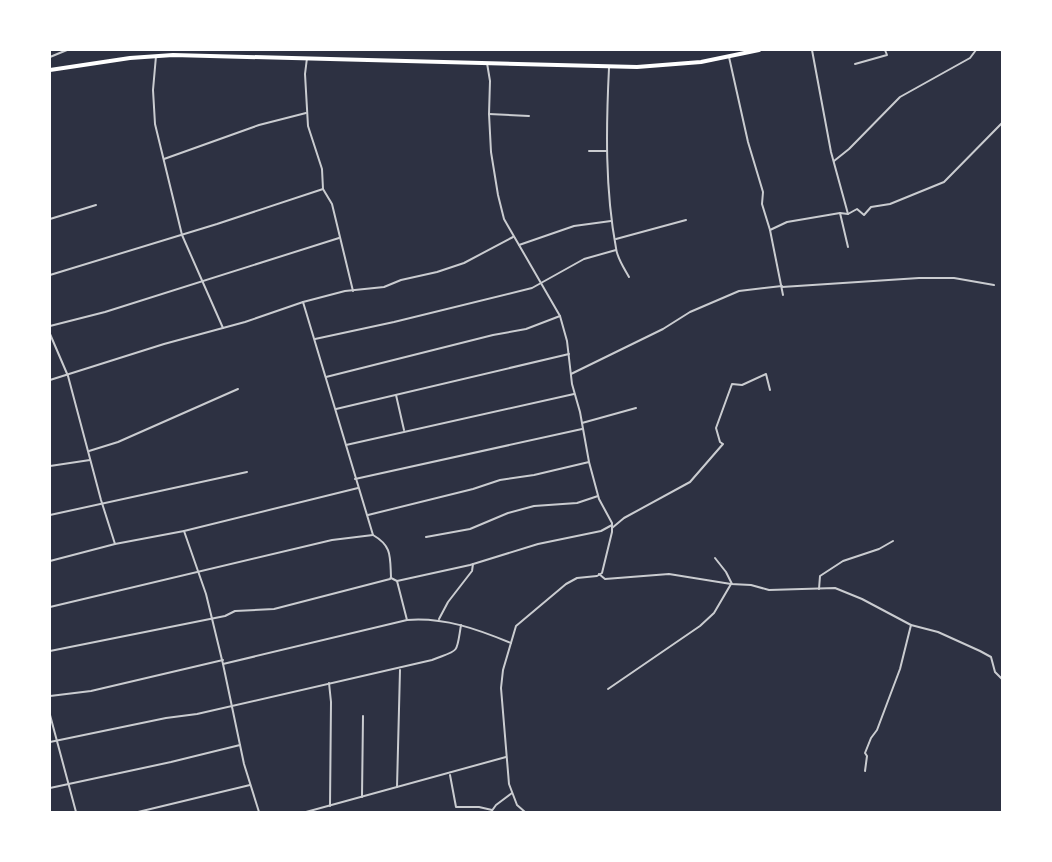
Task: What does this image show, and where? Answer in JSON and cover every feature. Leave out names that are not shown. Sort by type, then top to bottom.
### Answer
[{"type":"highway","points":[[50,70],[130,58],[220,55],[609,67],[687,64],[759,50]]},
{"type":"street","points":[[50,57],[68,50]]},
{"type":"street","points":[[812,50],[831,152],[848,214]]},
{"type":"street","points":[[855,64],[887,55],[885,50]]},
{"type":"street","points":[[834,161],[849,149],[900,97],[970,58],[976,50]]},
{"type":"street","points":[[156,56],[153,90],[155,124],[182,235],[223,328]]},
{"type":"street","points":[[729,57],[748,142],[763,192],[762,204],[770,230],[783,295]]},
{"type":"street","points":[[307,58],[305,75],[308,126],[322,169],[323,189],[332,204],[352,291]]},
{"type":"street","points":[[486,63],[490,81],[489,114],[498,195],[504,219],[560,316],[589,462],[598,496],[612,526],[604,568],[600,574],[577,578],[558,590],[546,603],[518,624],[511,642],[501,688],[506,721],[506,757],[512,793],[525,813]]},
{"type":"street","points":[[609,67],[607,151],[611,221],[616,249],[629,277]]},
{"type":"street","points":[[164,159],[259,125],[306,112]]},
{"type":"street","points":[[489,114],[529,116]]},
{"type":"street","points":[[770,230],[787,222],[840,213],[848,214],[857,209],[864,215],[871,207],[890,204],[944,182],[1002,123]]},
{"type":"street","points":[[590,151],[607,151]]},
{"type":"street","points":[[50,275],[323,189]]},
{"type":"street","points":[[50,219],[96,205]]},
{"type":"street","points":[[840,213],[848,247]]},
{"type":"street","points":[[615,239],[686,220]]},
{"type":"street","points":[[519,245],[564,228],[611,221]]},
{"type":"street","points":[[50,380],[303,302],[352,291],[384,287],[401,280],[437,272],[464,263],[514,237]]},
{"type":"street","points":[[50,326],[105,312],[339,238]]},
{"type":"street","points":[[315,339],[532,288],[584,259],[616,249]]},
{"type":"street","points":[[571,374],[663,329],[690,312],[739,291],[782,286],[919,278],[954,278],[994,285]]},
{"type":"street","points":[[303,302],[373,535]]},
{"type":"street","points":[[326,377],[493,334],[526,329],[560,316]]},
{"type":"street","points":[[50,334],[68,376],[115,544]]},
{"type":"street","points":[[334,410],[569,354]]},
{"type":"street","points":[[50,651],[235,611],[274,609],[391,578],[397,580],[473,564],[538,544],[601,531],[690,482],[723,444],[720,442],[716,428],[732,384],[742,385],[766,374],[770,390]]},
{"type":"street","points":[[89,451],[118,442],[238,389]]},
{"type":"street","points":[[345,445],[404,430],[574,394]]},
{"type":"street","points":[[396,395],[404,430]]},
{"type":"street","points":[[582,423],[636,408]]},
{"type":"street","points":[[355,479],[582,429]]},
{"type":"street","points":[[50,466],[90,460]]},
{"type":"street","points":[[368,515],[500,480],[534,476],[589,462]]},
{"type":"street","points":[[50,515],[247,472]]},
{"type":"street","points":[[50,561],[358,488]]},
{"type":"street","points":[[426,537],[470,529],[508,513],[534,506],[577,502],[598,496]]},
{"type":"street","points":[[184,531],[206,594],[240,745],[259,813]]},
{"type":"street","points":[[50,606],[332,540],[373,535],[383,541],[389,549],[391,578]]},
{"type":"street","points":[[819,589],[820,576],[843,561],[879,549],[893,541]]},
{"type":"street","points":[[715,558],[732,584]]},
{"type":"street","points":[[439,619],[448,602],[472,571],[473,564]]},
{"type":"street","points":[[600,574],[605,579],[669,574],[751,585],[768,590],[835,588],[862,599],[911,625],[938,632],[991,657],[995,672],[1002,680]]},
{"type":"street","points":[[397,580],[407,621]]},
{"type":"street","points":[[608,689],[700,626],[714,613],[732,584]]},
{"type":"street","points":[[50,696],[91,691],[407,621],[439,619],[511,642]]},
{"type":"street","points":[[50,742],[232,706],[400,669],[455,652],[461,625]]},
{"type":"street","points":[[865,771],[867,756],[865,753],[877,730],[900,669],[911,625]]},
{"type":"street","points":[[397,787],[400,669]]},
{"type":"street","points":[[329,683],[331,702],[330,806]]},
{"type":"street","points":[[50,715],[76,813]]},
{"type":"street","points":[[362,798],[363,716]]},
{"type":"street","points":[[50,788],[240,745]]},
{"type":"street","points":[[306,813],[506,757]]},
{"type":"street","points":[[450,774],[456,807],[479,807],[491,811],[512,793]]},
{"type":"street","points":[[138,813],[250,784]]}]
